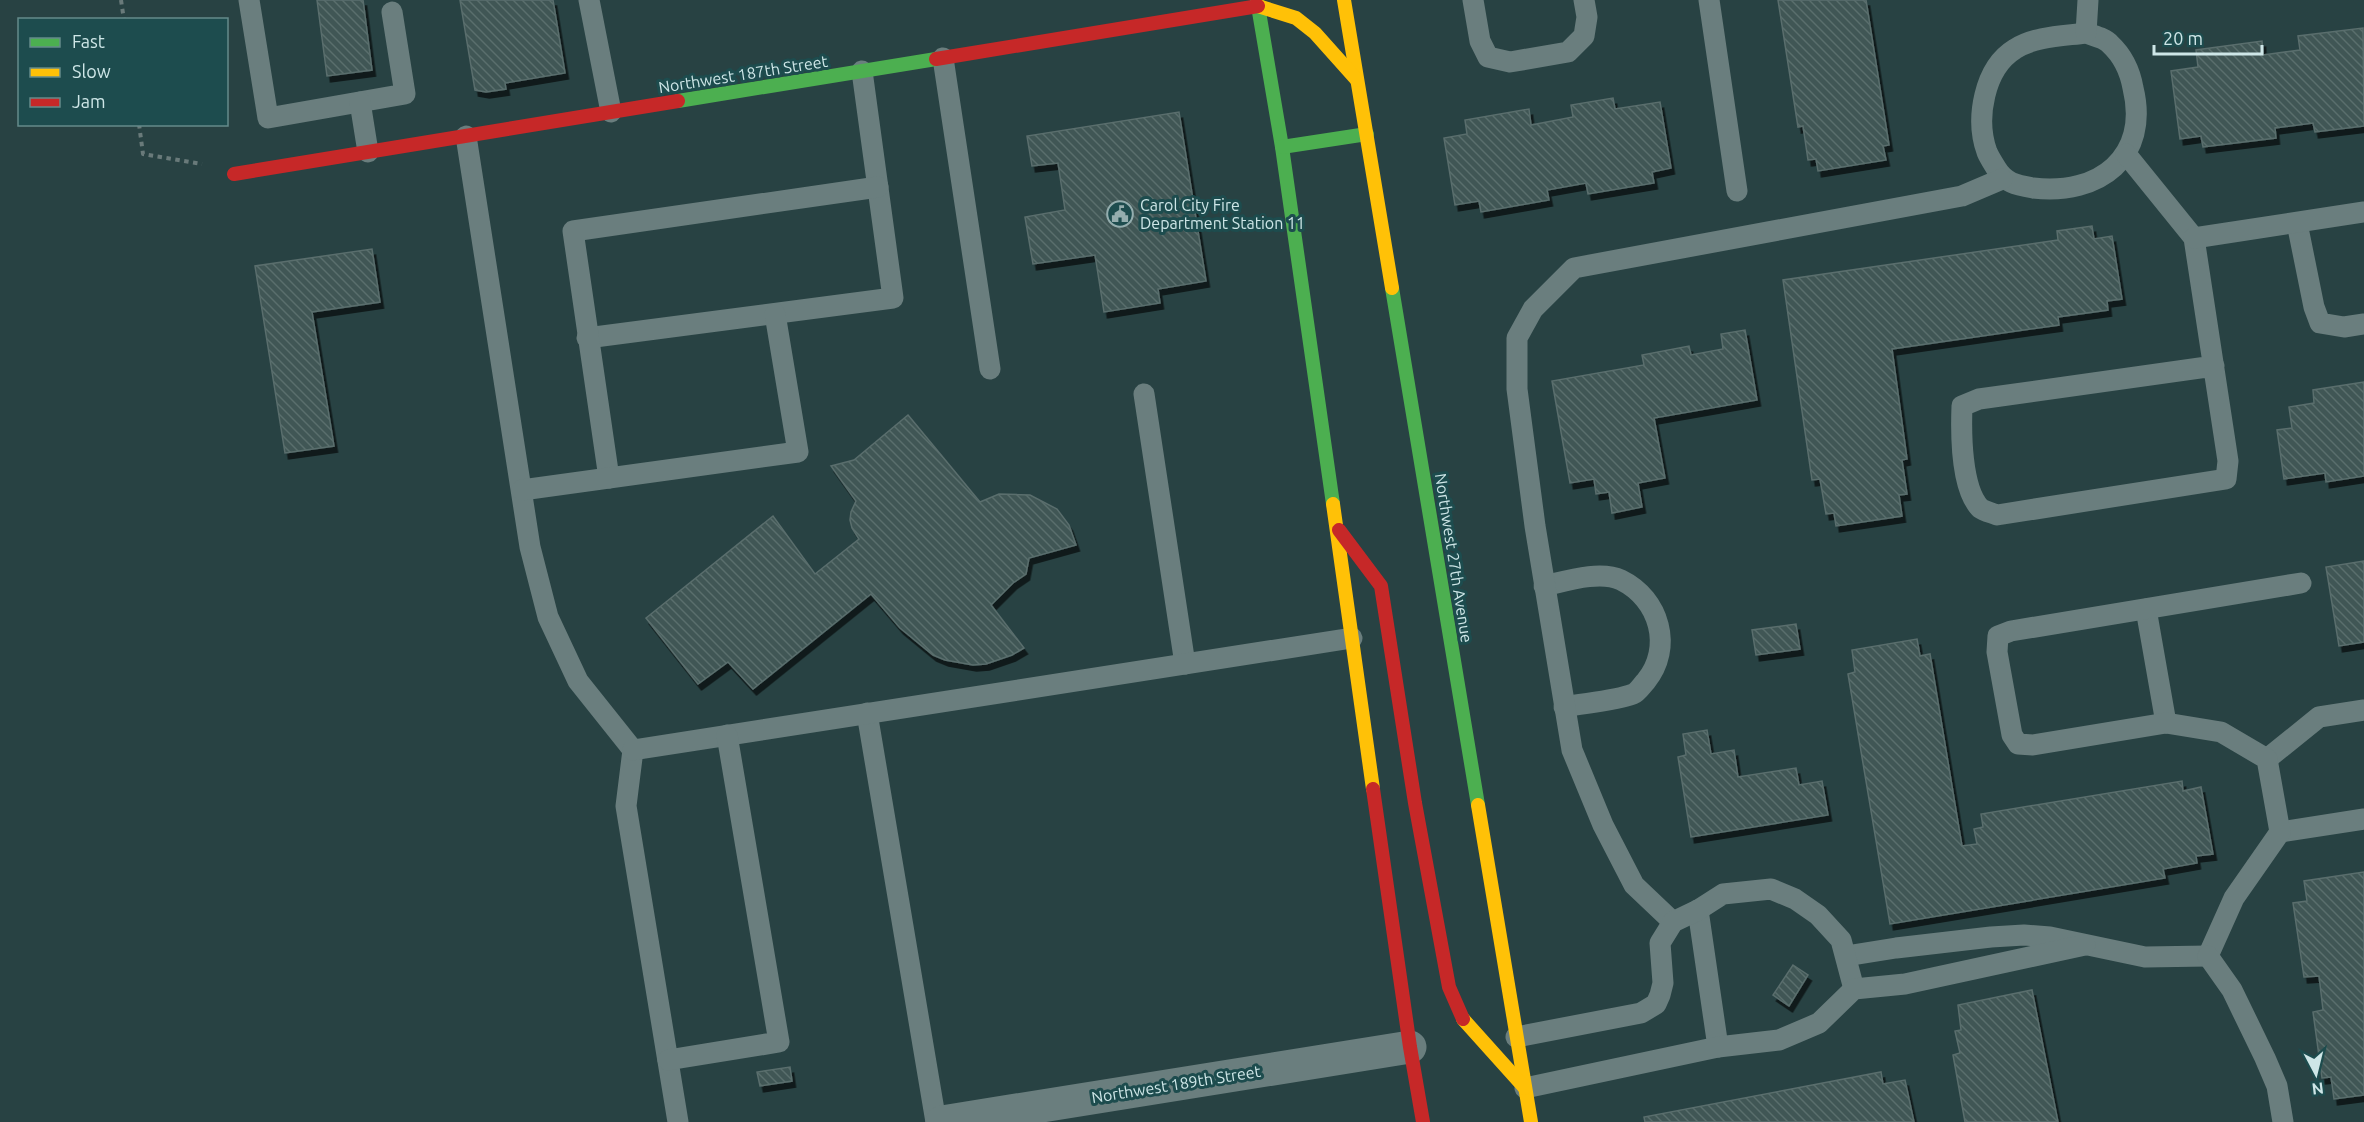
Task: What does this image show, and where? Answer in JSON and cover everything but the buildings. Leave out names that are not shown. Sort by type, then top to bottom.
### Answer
[{"type":"main road","name":"Northwest 27th Avenue","points":[[1344,0],[1531,1122]]},
{"type":"main road","name":"Northwest 187th Street","points":[[234,174],[943,58],[1261,2]]},
{"type":"main road","points":[[1261,2],[1296,18],[1315,33],[1358,81]]},
{"type":"main road","points":[[1261,2],[1410,1047],[1423,1122]]},
{"type":"main road","points":[[1282,147],[1367,134]]},
{"type":"main road","points":[[1336,526],[1381,586],[1415,804],[1449,987],[1463,1019],[1525,1088]]},
{"type":"street","name":"Northwest 189th Street","points":[[942,1122],[1410,1047]]},
{"type":"lane","points":[[249,0],[268,117],[405,93],[392,12]]},
{"type":"lane","points":[[589,0],[610,112]]},
{"type":"lane","points":[[1473,0],[1480,41],[1488,57],[1510,62],[1568,52],[1584,36],[1587,17],[1584,0]]},
{"type":"lane","points":[[1709,0],[1737,191]]},
{"type":"lane","points":[[2086,33],[2088,0]]},
{"type":"lane","points":[[2086,33],[2109,42],[2123,58],[2137,103],[2136,131],[2126,154],[2112,169],[2092,183],[2066,188],[2021,186],[2002,179],[1987,152],[1982,125],[1984,99],[1995,70],[2015,49],[2043,39],[2086,33]]},
{"type":"lane","points":[[943,58],[990,369]]},
{"type":"lane","points":[[587,338],[893,298],[862,71]]},
{"type":"lane","points":[[360,102],[368,152]]},
{"type":"lane","points":[[466,136],[530,547],[548,617],[578,681],[633,750],[626,806],[678,1122]]},
{"type":"lane","points":[[2126,154],[2194,238],[2214,366],[2228,460],[2226,479],[1997,515],[1981,508],[1968,485],[1961,426],[1962,406],[1979,399],[2214,366]]},
{"type":"lane","points":[[1673,922],[1634,885],[1603,825],[1572,750],[1544,586],[1517,389],[1517,338],[1533,309],[1575,268],[1962,196],[2002,179]]},
{"type":"lane","points":[[609,478],[573,231],[878,187]]},
{"type":"lane","points":[[2194,238],[2364,212]]},
{"type":"lane","points":[[2297,223],[2314,307],[2320,323],[2344,327],[2364,324]]},
{"type":"lane","points":[[522,490],[798,452],[775,314]]},
{"type":"lane","points":[[1144,394],[1185,664]]},
{"type":"lane","points":[[1544,586],[1592,576],[1620,579],[1644,597],[1658,619],[1661,641],[1655,670],[1635,694],[1564,706]]},
{"type":"lane","points":[[2208,956],[2234,898],[2280,832],[2267,759],[2221,732],[2166,723],[2033,745],[2019,744],[2012,735],[1997,652],[1998,636],[2011,631],[2301,583]]},
{"type":"lane","points":[[2146,609],[2166,723]]},
{"type":"lane","points":[[633,750],[1352,638]]},
{"type":"lane","points":[[2267,759],[2319,717],[2364,710]]},
{"type":"lane","points":[[867,713],[936,1122]]},
{"type":"lane","points":[[668,1060],[779,1042],[727,735]]},
{"type":"lane","points":[[2280,832],[2364,819]]},
{"type":"lane","points":[[1516,1037],[1641,1013],[1656,1004],[1664,983],[1660,943],[1673,922],[1723,894],[1771,889],[1795,899],[1818,915],[1841,940],[1854,989]]},
{"type":"lane","points":[[1698,910],[1718,1047]]},
{"type":"lane","points":[[1846,956],[1991,937],[2050,937],[2145,957],[2208,956]]},
{"type":"lane","points":[[1525,1088],[1718,1047],[1779,1040],[1819,1023],[1854,989],[1905,984],[2085,945]]},
{"type":"lane","points":[[2208,956],[2232,990],[2265,1058],[2277,1086],[2283,1122]]},
{"type":"path","points":[[121,0],[124,18]]},
{"type":"path","points":[[139,126],[143,154],[208,165]]},
{"type":"traffic: fast","points":[[1257,0],[1282,147],[1333,504]]},
{"type":"traffic: fast","points":[[678,101],[936,59]]},
{"type":"traffic: fast","points":[[1282,147],[1367,134]]},
{"type":"traffic: fast","points":[[1392,288],[1478,805]]},
{"type":"traffic: slow","points":[[1344,0],[1392,288]]},
{"type":"traffic: slow","points":[[1258,6],[1296,18],[1315,33],[1357,80]]},
{"type":"traffic: slow","points":[[1333,504],[1373,789]]},
{"type":"traffic: slow","points":[[1478,805],[1531,1122]]},
{"type":"traffic: slow","points":[[1463,1019],[1525,1088]]},
{"type":"traffic: jam","points":[[936,59],[1258,6]]},
{"type":"traffic: jam","points":[[234,174],[678,101]]},
{"type":"traffic: jam","points":[[1339,530],[1381,586],[1415,803],[1449,987],[1463,1019]]},
{"type":"traffic: jam","points":[[1373,789],[1423,1122]]},
{"type":"place","name":"Carol City Fire Department Station 11","points":[[1120,214]]}]
